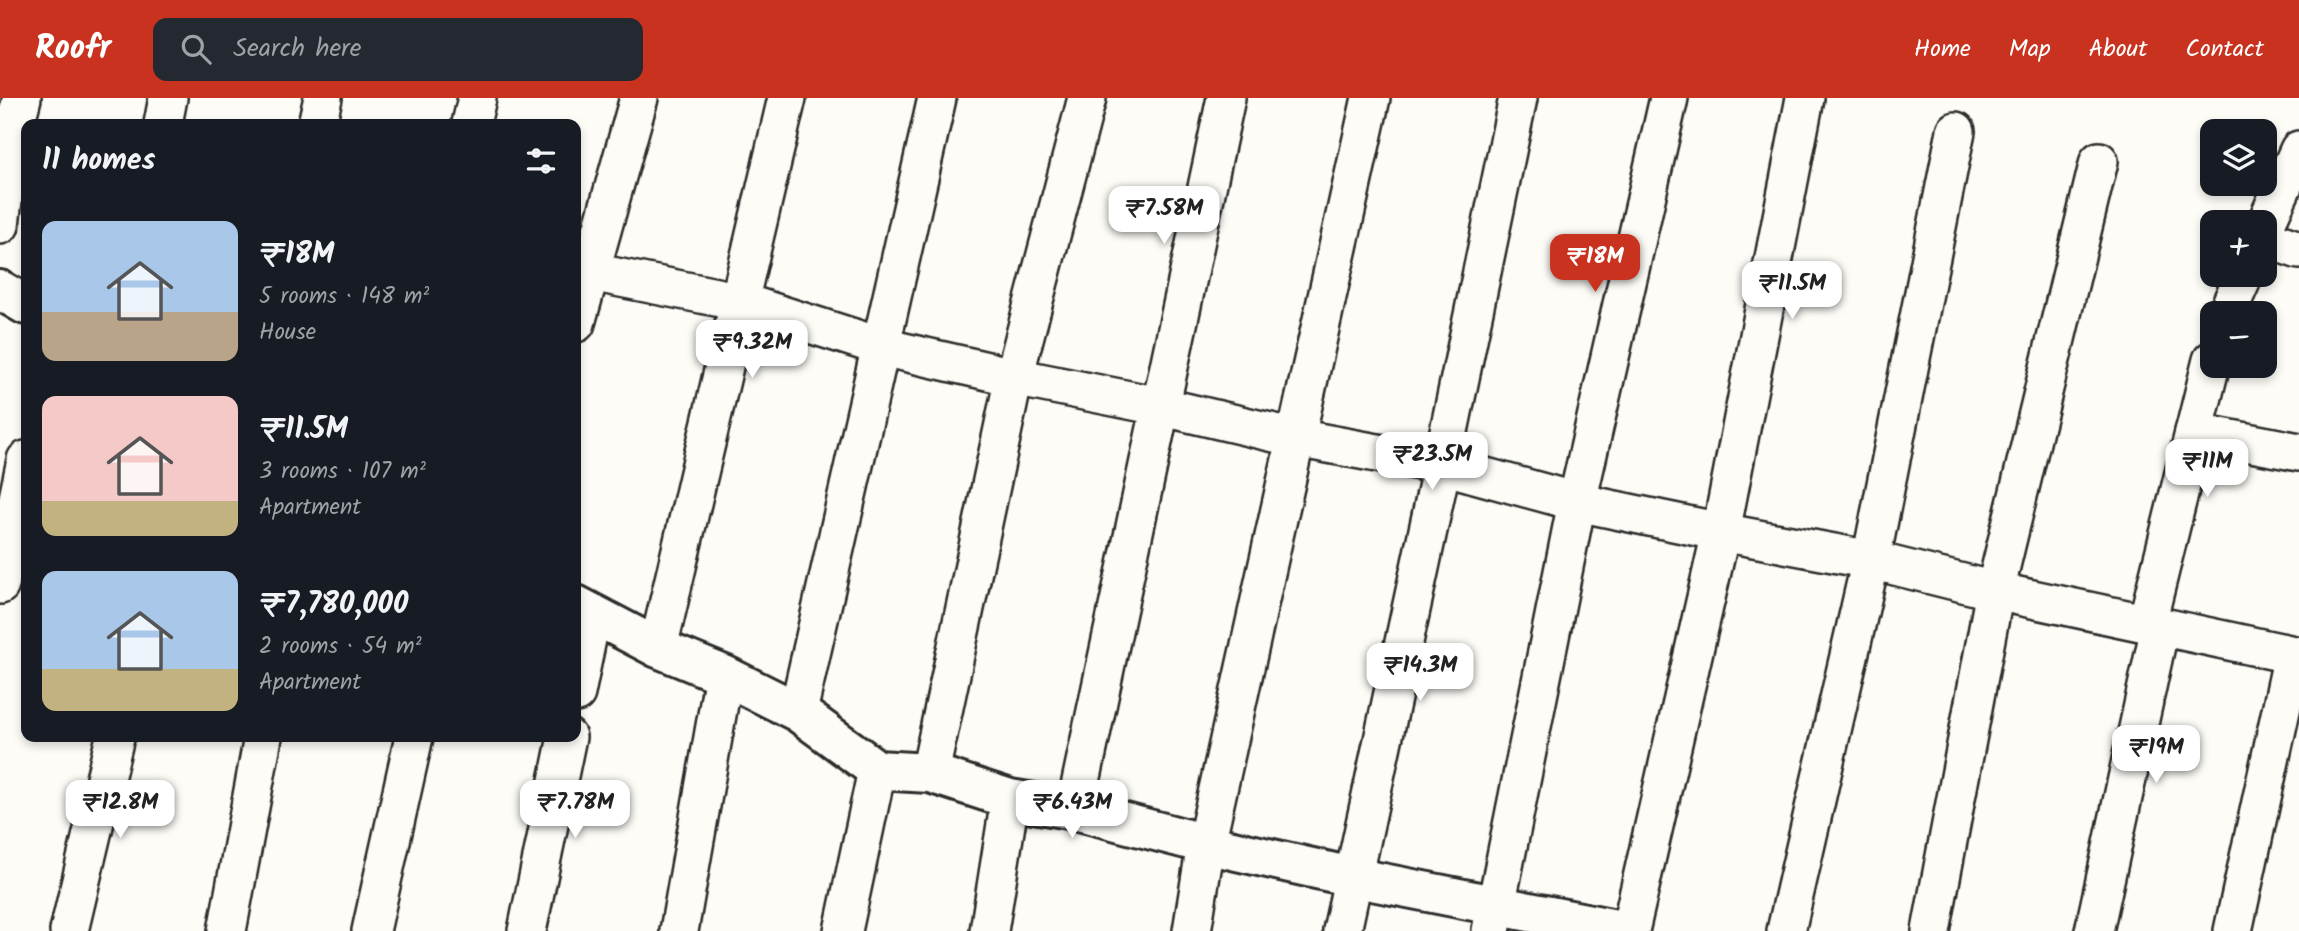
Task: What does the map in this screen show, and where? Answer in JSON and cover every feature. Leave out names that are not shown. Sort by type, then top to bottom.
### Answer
[{"type":"street","points":[[0,225],[18,150],[22,98]]},
{"type":"street","points":[[164,119],[168,98]]},
{"type":"street","points":[[318,119],[323,98]]},
{"type":"street","points":[[472,119],[477,98]]},
{"type":"street","points":[[639,98],[582,270],[741,302],[883,347],[1014,377],[1159,406],[1296,438],[1442,464],[1577,502],[1871,559],[1995,591],[2296,656],[2233,931]]},
{"type":"street","points":[[658,648],[741,302],[786,98]]},
{"type":"street","points":[[798,712],[883,347],[937,98]]},
{"type":"street","points":[[930,773],[1014,377],[1087,98]]},
{"type":"street","points":[[1075,810],[1226,98]]},
{"type":"street","points":[[1192,931],[1206,845],[1371,98]]},
{"type":"street","points":[[1342,931],[1518,98]]},
{"type":"street","points":[[1494,917],[1577,502],[1669,98]]},
{"type":"street","points":[[581,641],[584,610],[658,648],[724,675],[798,712],[877,770],[930,773],[1010,799],[1075,810],[1206,845],[1352,877],[1494,917],[1628,931],[1721,532],[1805,98]]},
{"type":"street","points":[[1786,931],[1871,559],[1956,131]]},
{"type":"street","points":[[2272,210],[2299,149]]},
{"type":"street","points":[[1931,931],[1995,591],[2099,162]]},
{"type":"street","points":[[2277,242],[2299,250]]},
{"type":"street","points":[[0,290],[21,302]]},
{"type":"street","points":[[2094,931],[2153,625],[2208,378]]},
{"type":"street","points":[[2194,432],[2299,452]]},
{"type":"street","points":[[0,585],[21,484]]},
{"type":"street","points":[[679,931],[724,675]]},
{"type":"street","points":[[69,931],[114,742]]},
{"type":"street","points":[[227,931],[262,742]]},
{"type":"street","points":[[371,931],[413,742]]},
{"type":"street","points":[[527,931],[566,742]]},
{"type":"street","points":[[843,931],[877,770]]},
{"type":"street","points":[[989,931],[1010,799]]}]
